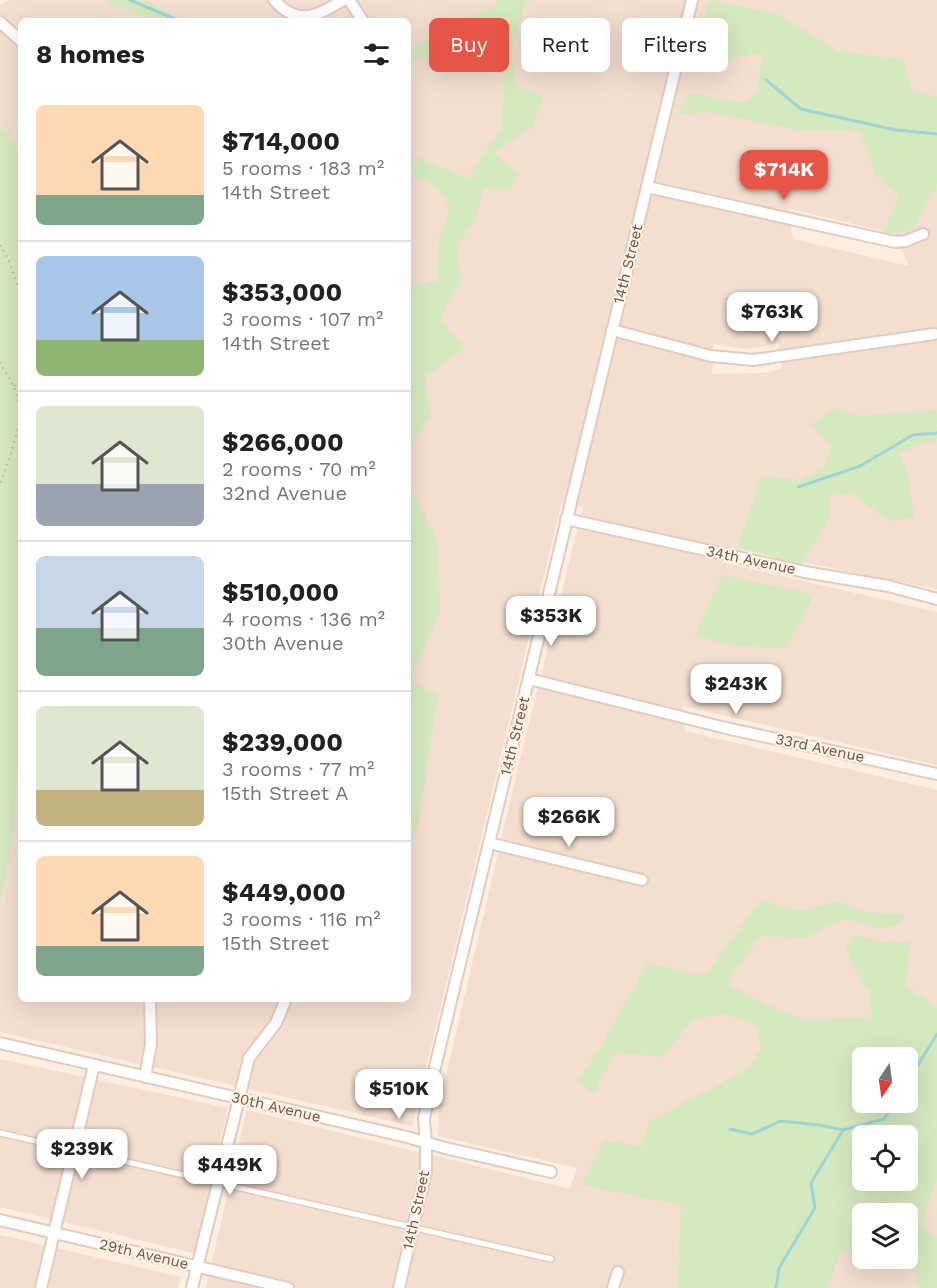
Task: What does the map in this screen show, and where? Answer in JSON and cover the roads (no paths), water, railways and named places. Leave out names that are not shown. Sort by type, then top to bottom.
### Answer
[{"type":"street","points":[[274,0],[292,15],[304,17],[313,16],[343,0]]},
{"type":"street","points":[[349,0],[361,18]]},
{"type":"street","name":"14th Street","points":[[399,1288],[426,1171],[424,1119],[427,1101],[692,0]]},
{"type":"street","points":[[0,22],[18,38]]},
{"type":"street","points":[[647,187],[788,216],[895,242],[906,241],[923,234]]},
{"type":"street","points":[[612,330],[711,356],[753,360],[934,334]]},
{"type":"street","name":"34th Avenue","points":[[566,519],[805,572],[888,586],[937,599]]},
{"type":"street","name":"33rd Avenue","points":[[529,679],[726,728],[937,774]]},
{"type":"street","points":[[489,843],[642,880]]},
{"type":"street","points":[[145,1077],[151,1044],[150,1002]]},
{"type":"street","points":[[192,1288],[243,1078],[252,1052],[276,1023],[285,1002]]},
{"type":"street","name":"30th Avenue","points":[[0,1043],[551,1172]]},
{"type":"street","points":[[40,1288],[94,1065]]},
{"type":"street","name":"29th Avenue","points":[[0,1220],[288,1288]]},
{"type":"street","points":[[613,1288],[618,1272]]},
{"type":"lane","points":[[0,1132],[551,1259]]},
{"type":"waterway","points":[[130,0],[173,18]]},
{"type":"waterway","points":[[766,80],[801,109],[896,130],[937,134]]},
{"type":"waterway","points":[[798,487],[860,466],[913,435],[937,433]]},
{"type":"waterway","points":[[918,1065],[937,1034]]},
{"type":"waterway","points":[[776,1288],[779,1268],[815,1208],[811,1183],[843,1130],[884,1119],[888,1113]]},
{"type":"waterway","points":[[730,1129],[752,1134],[781,1121],[843,1130]]}]
